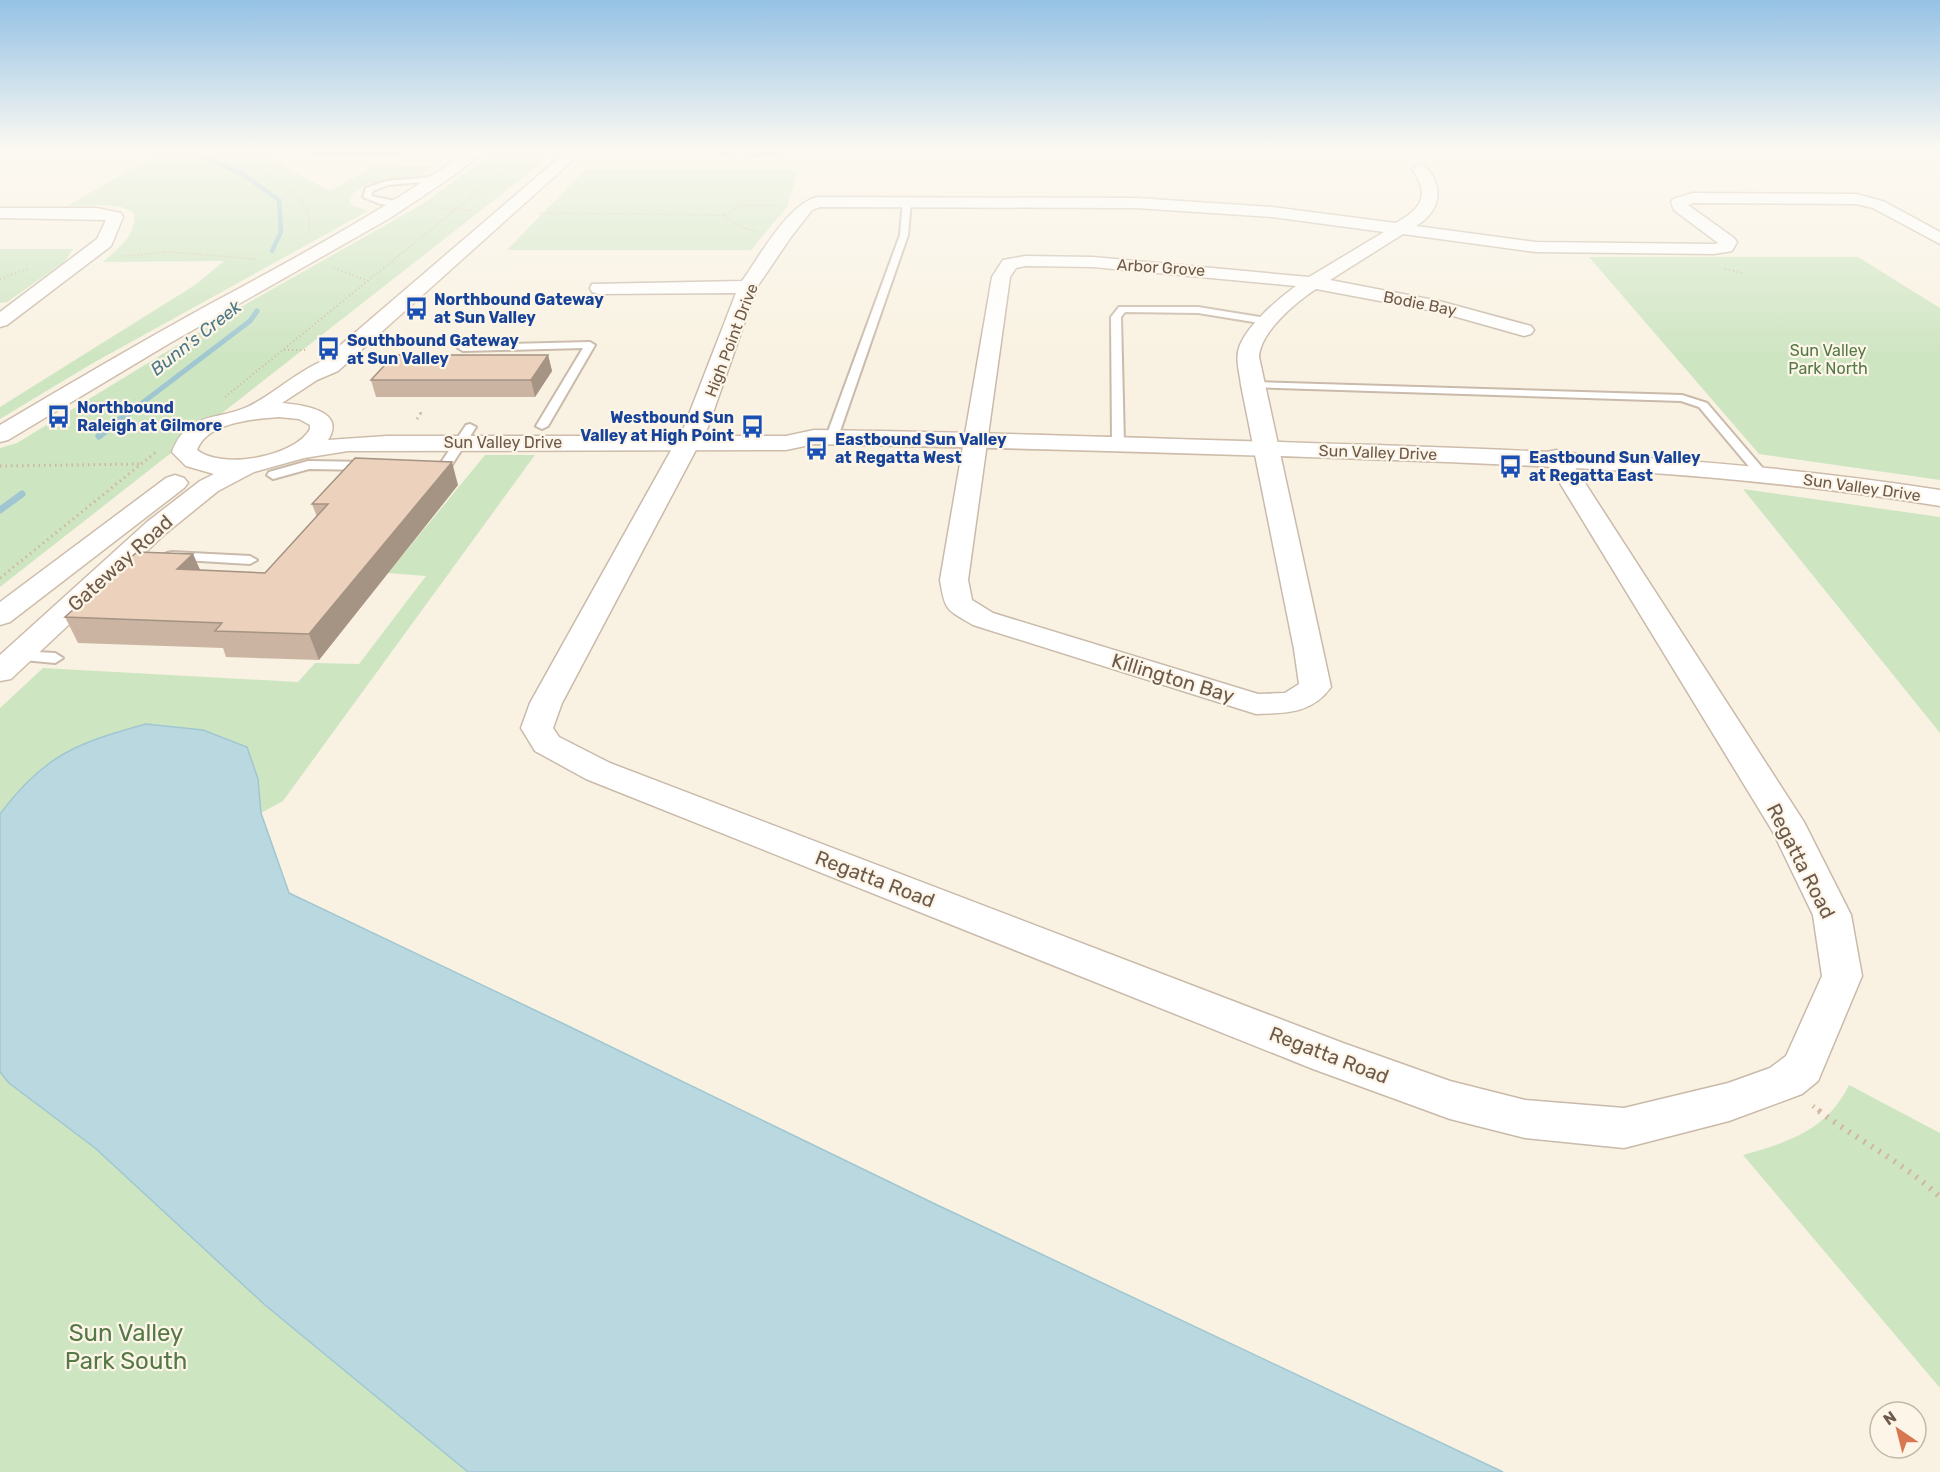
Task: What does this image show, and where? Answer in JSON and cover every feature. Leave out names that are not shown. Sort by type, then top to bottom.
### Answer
[{"type":"street","points":[[0,321],[105,242],[114,219]]},
{"type":"street","points":[[0,435],[112,366],[376,219]]},
{"type":"street","name":"Gateway Road","points":[[253,412],[309,375],[330,366],[500,219]]},
{"type":"street","name":"High Point Drive","points":[[692,435],[748,287],[797,219]]},
{"type":"street","points":[[1322,219],[1536,247],[1714,249],[1726,247],[1728,242],[1696,219]]},
{"type":"street","points":[[1265,449],[1252,385],[1248,350],[1266,321],[1294,296],[1313,283],[1416,219]]},
{"type":"street","points":[[1904,219],[1940,239]]},
{"type":"street","name":"Arbor Grove","points":[[974,440],[1001,277],[1009,264],[1025,261],[1093,262],[1235,273],[1313,283]]},
{"type":"street","name":"Bodie Bay","points":[[1313,283],[1473,313],[1524,330]]},
{"type":"street","points":[[599,288],[748,287]]},
{"type":"street","name":"Gateway Road","points":[[302,412],[330,376],[330,366]]},
{"type":"street","name":"Gateway Road","points":[[9,664],[146,554],[192,499],[209,486],[261,470],[276,460],[299,451],[318,437],[322,424],[318,419],[302,412],[279,410],[253,412],[217,422],[191,437],[185,445],[184,453],[198,464],[261,470]]},
{"type":"street","name":"Sun Valley Drive","points":[[322,424],[341,428],[465,434],[692,435]]},
{"type":"street","name":"Sun Valley Drive","points":[[299,451],[348,444],[542,426],[786,443],[823,437],[1556,457],[1760,472],[1940,498]]},
{"type":"street","name":"Regatta Road","points":[[692,435],[546,703],[537,728],[547,744],[598,771],[1328,1056],[1450,1100],[1525,1119],[1624,1128],[1729,1102],[1786,1081],[1803,1068],[1842,976],[1832,915],[1791,831],[1556,457]]},
{"type":"street","name":"Killington Bay","points":[[974,440],[954,579],[958,604],[983,619],[1256,704],[1293,703],[1315,687],[1307,638],[1265,449]]},
{"type":"street","name":"Gateway Road","points":[[0,616],[173,485],[181,477],[189,459]]},
{"type":"lane","points":[[823,437],[904,234],[905,219]]},
{"type":"lane","points":[[1118,444],[1116,317],[1122,309],[1198,310],[1266,321]]},
{"type":"lane","points":[[463,348],[590,345],[542,426]]},
{"type":"lane","points":[[1252,385],[1682,398],[1703,405],[1760,472]]},
{"type":"lane","points":[[421,467],[444,468],[465,434]]},
{"type":"lane","points":[[261,470],[308,465],[387,467]]},
{"type":"lane","points":[[146,554],[250,560]]},
{"type":"lane","points":[[9,664],[55,658]]},
{"type":"path","points":[[307,239],[310,232],[309,219]]},
{"type":"path","points":[[222,399],[444,219]]},
{"type":"path","points":[[729,219],[746,230],[784,234]]},
{"type":"path","points":[[82,260],[169,252],[259,259]]},
{"type":"path","points":[[417,419],[422,411]]},
{"type":"path","points":[[0,578],[159,450]]},
{"type":"path","points":[[0,466],[141,464]]},
{"type":"path","points":[[1786,1081],[1835,1124],[1905,1167],[1940,1197]]},
{"type":"green space","points":[[134,219],[354,219],[93,363],[0,419],[0,407],[195,285],[224,261],[103,262],[125,241],[133,228]]},
{"type":"green space","points":[[397,219],[470,219],[0,587],[0,448],[17,443],[225,316]]},
{"type":"green space","points":[[538,219],[777,219],[751,250],[507,250]]},
{"type":"green space","points":[[0,249],[73,249],[64,262],[7,302],[0,303]]},
{"type":"green space","name":"Sun Valley Park North","points":[[1589,257],[1858,257],[1940,308],[1940,480],[1759,454]]},
{"type":"green space","points":[[485,455],[535,455],[283,801],[261,813],[258,779],[146,724],[100,738],[64,754],[32,778],[0,814],[0,708],[43,668],[298,682],[315,663],[359,664],[426,576],[388,573]]},
{"type":"green space","points":[[1743,489],[1940,517],[1940,733]]},
{"type":"green space","name":"Sun Valley Park South","points":[[0,1072],[9,1083],[95,1148],[265,1305],[468,1472],[0,1472]]},
{"type":"green space","points":[[1849,1085],[1940,1133],[1940,1388],[1743,1155],[1776,1145],[1805,1132],[1830,1113]]},
{"type":"water","points":[[146,724],[203,730],[247,747],[258,779],[261,813],[289,893],[933,1203],[1503,1472],[468,1472],[265,1305],[95,1148],[9,1083],[0,1072],[0,814],[32,778],[64,754],[100,738]]},
{"type":"building","points":[[394,355],[548,355],[531,380],[371,380]]},
{"type":"building","points":[[355,458],[452,462],[309,634],[215,631],[222,623],[65,617],[137,552],[193,554],[177,569],[265,573],[328,504],[312,504]]},
{"type":"waterway","name":"Bunn's Creek","points":[[272,251],[281,232],[280,219]]},
{"type":"waterway","name":"Bunn's Creek","points":[[129,413],[250,321],[257,311]]},
{"type":"waterway","name":"Bunn's Creek","points":[[99,436],[131,411]]},
{"type":"waterway","name":"Bunn's Creek","points":[[0,510],[22,494]]},
{"type":"place","name":"Northbound Gateway at Sun Valley","points":[[416,308]]},
{"type":"place","name":"Southbound Gateway at Sun Valley","points":[[329,349]]},
{"type":"place","name":"Northbound Raleigh at Gilmore","points":[[59,416]]},
{"type":"place","name":"Westbound Sun Valley at High Point","points":[[752,426]]},
{"type":"place","name":"Eastbound Sun Valley at Regatta West","points":[[817,448]]},
{"type":"place","name":"Eastbound Sun Valley at Regatta East","points":[[1511,466]]}]
